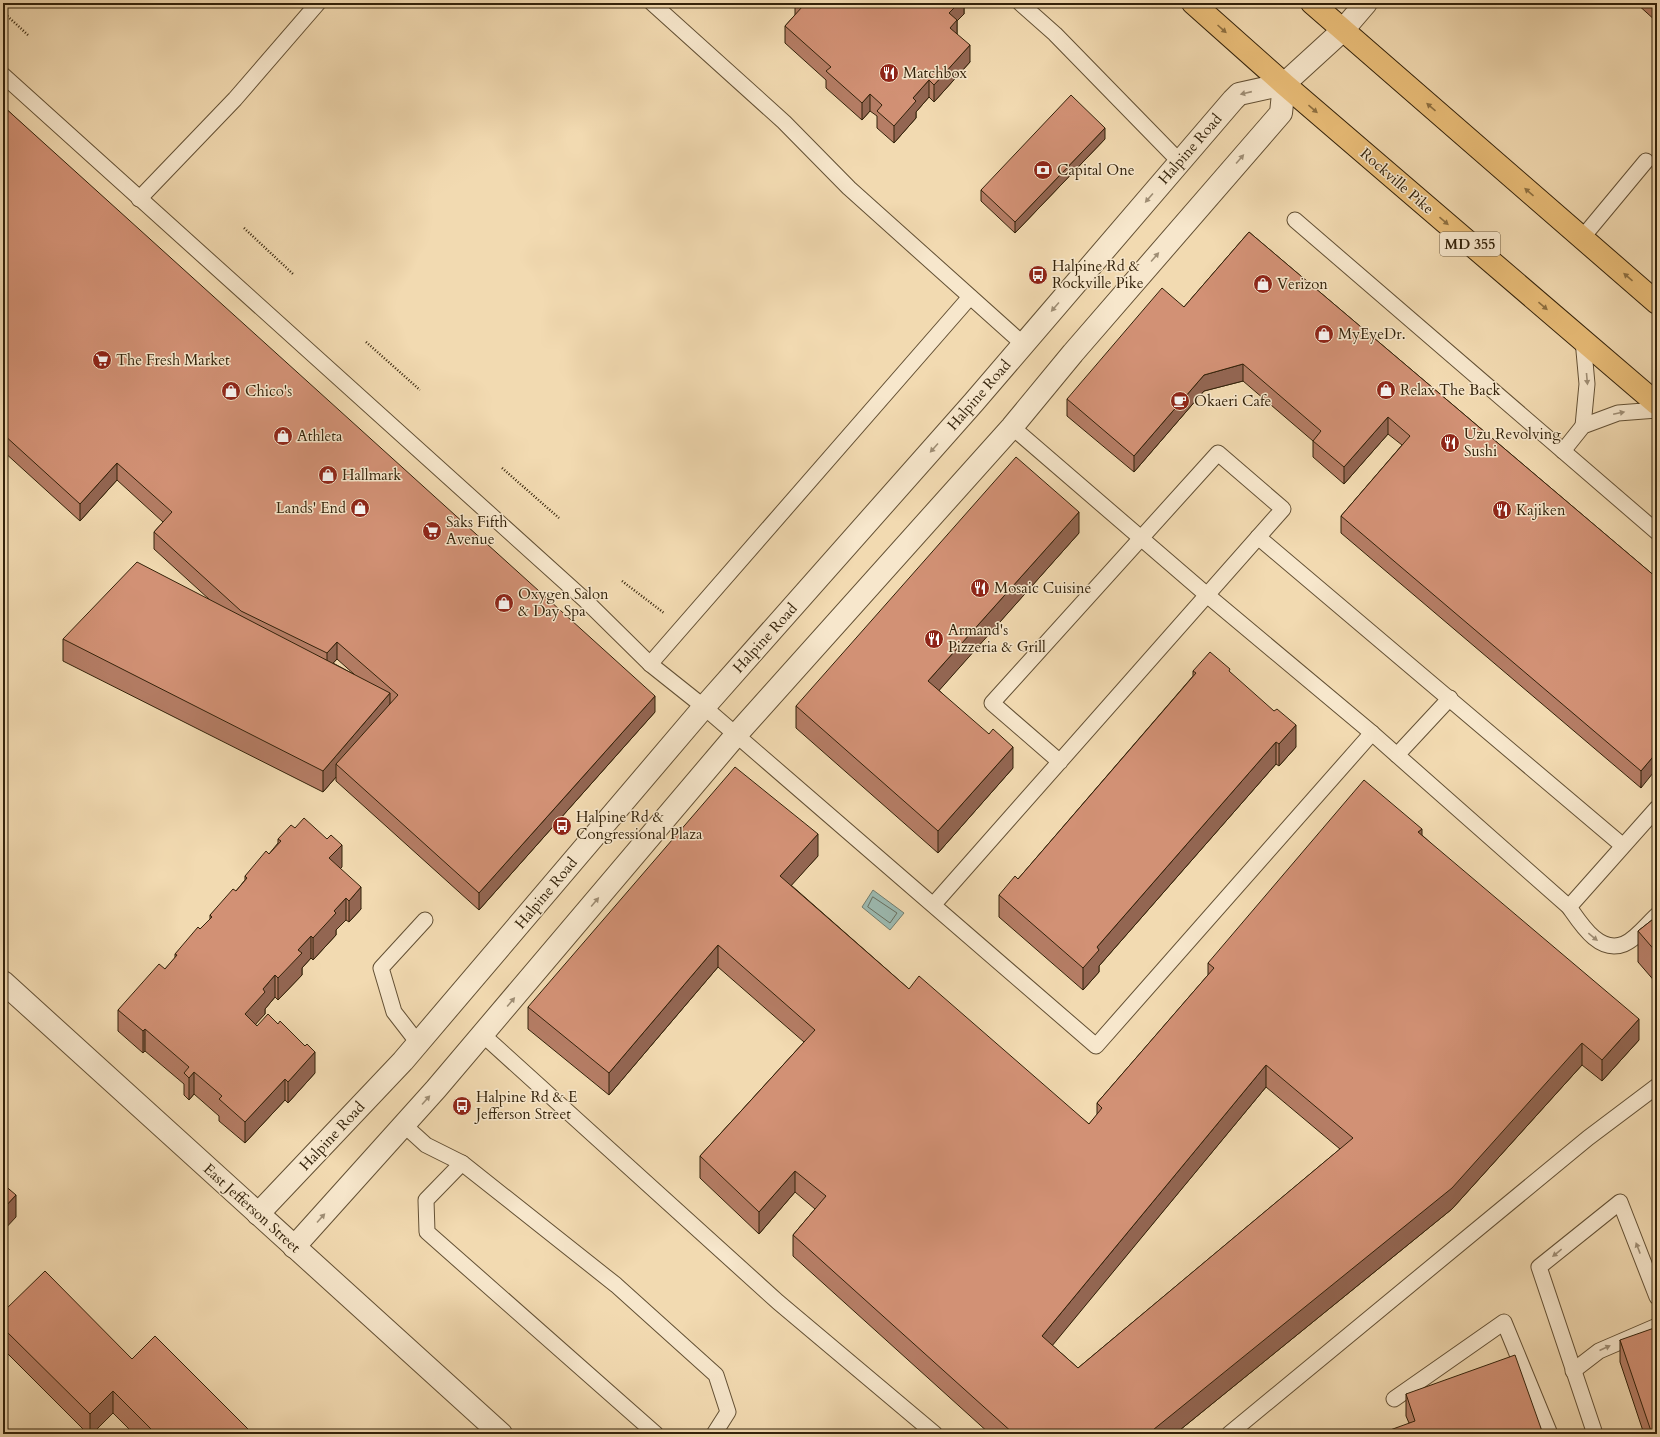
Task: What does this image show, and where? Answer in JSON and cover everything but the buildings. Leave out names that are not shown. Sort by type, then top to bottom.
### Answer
[{"type":"main road","name":"Rockville Pike","points":[[1193,3],[1284,84],[1657,404]]},
{"type":"main road","points":[[1312,3],[1342,31],[1657,303]]},
{"type":"street","name":"Halpine Road","points":[[258,1214],[418,1043],[704,707],[974,402],[1022,344],[1239,94],[1284,84],[1342,31],[1366,3]]},
{"type":"street","points":[[294,1247],[483,1035],[736,735],[1012,427],[1073,353],[1281,113],[1284,84]]},
{"type":"street","name":"East Jefferson Street","points":[[3,982],[501,1434]]},
{"type":"lane","points":[[139,199],[235,99],[318,3]]},
{"type":"lane","points":[[652,3],[784,122],[849,188],[1022,344]]},
{"type":"lane","points":[[1020,3],[1055,34],[1180,162]]},
{"type":"lane","points":[[3,75],[585,600],[650,664],[704,707],[934,904],[1096,1046],[1372,733]]},
{"type":"lane","points":[[1582,238],[1646,161]]},
{"type":"lane","points":[[1294,220],[1657,532]]},
{"type":"lane","points":[[650,664],[970,297]]},
{"type":"lane","points":[[1563,451],[1582,426],[1587,384],[1582,340]]},
{"type":"lane","points":[[1582,426],[1618,413],[1657,410]]},
{"type":"lane","points":[[1012,427],[1141,539],[1372,733],[1569,907],[1585,930],[1600,942],[1614,945],[1624,944],[1657,915]]},
{"type":"lane","points":[[934,904],[1060,762],[1258,536],[1283,509],[1218,453],[992,703],[1060,762]]},
{"type":"lane","points":[[1258,536],[1622,845]]},
{"type":"lane","points":[[1397,755],[1450,698]]},
{"type":"lane","points":[[1569,907],[1622,845],[1654,817]]},
{"type":"lane","points":[[418,1043],[394,1012],[381,968],[425,920]]},
{"type":"lane","points":[[483,1035],[772,1296],[935,1434]]},
{"type":"lane","points":[[1229,1434],[1588,1138],[1657,1086]]},
{"type":"lane","points":[[404,1125],[426,1145],[462,1162],[616,1285],[716,1375],[728,1412],[714,1434]]},
{"type":"lane","points":[[462,1162],[426,1200],[427,1232],[656,1434]]},
{"type":"lane","points":[[1596,1434],[1573,1371],[1539,1267],[1620,1202],[1657,1297]]},
{"type":"lane","points":[[1394,1399],[1504,1322],[1550,1434]]},
{"type":"lane","points":[[1573,1371],[1599,1350],[1657,1326]]},
{"type":"path","points":[[3,12],[28,35]]},
{"type":"path","points":[[244,228],[292,274]]},
{"type":"path","points":[[366,342],[420,390]]},
{"type":"path","points":[[502,468],[559,518]]},
{"type":"path","points":[[622,580],[682,628]]},
{"type":"water","points":[[873,890],[904,913],[890,930],[862,907]]},
{"type":"place","name":"Matchbox","points":[[889,73]]},
{"type":"place","name":"Capital One","points":[[1043,170]]},
{"type":"place","name":"Halpine Rd & Rockville Pike","points":[[1038,275]]},
{"type":"place","name":"Verizon","points":[[1263,284]]},
{"type":"place","name":"MyEyeDr.","points":[[1324,334]]},
{"type":"place","name":"The Fresh Market","points":[[102,360]]},
{"type":"place","name":"Relax The Back","points":[[1386,390]]},
{"type":"place","name":"Chico's","points":[[231,391]]},
{"type":"place","name":"Okaeri Cafe","points":[[1180,401]]},
{"type":"place","name":"Athleta","points":[[283,436]]},
{"type":"place","name":"Uzu Revolving Sushi","points":[[1450,443]]},
{"type":"place","name":"Hallmark","points":[[328,475]]},
{"type":"place","name":"Lands' End","points":[[360,508]]},
{"type":"place","name":"Kajiken","points":[[1502,510]]},
{"type":"place","name":"Saks Fifth Avenue","points":[[432,531]]},
{"type":"place","name":"Mosaic Cuisine","points":[[980,588]]},
{"type":"place","name":"Oxygen Salon & Day Spa","points":[[504,603]]},
{"type":"place","name":"Armand's Pizzeria & Grill","points":[[934,639]]},
{"type":"place","name":"Halpine Rd & Congressional Plaza","points":[[562,826]]},
{"type":"place","name":"Halpine Rd & E Jefferson Street","points":[[462,1106]]}]
